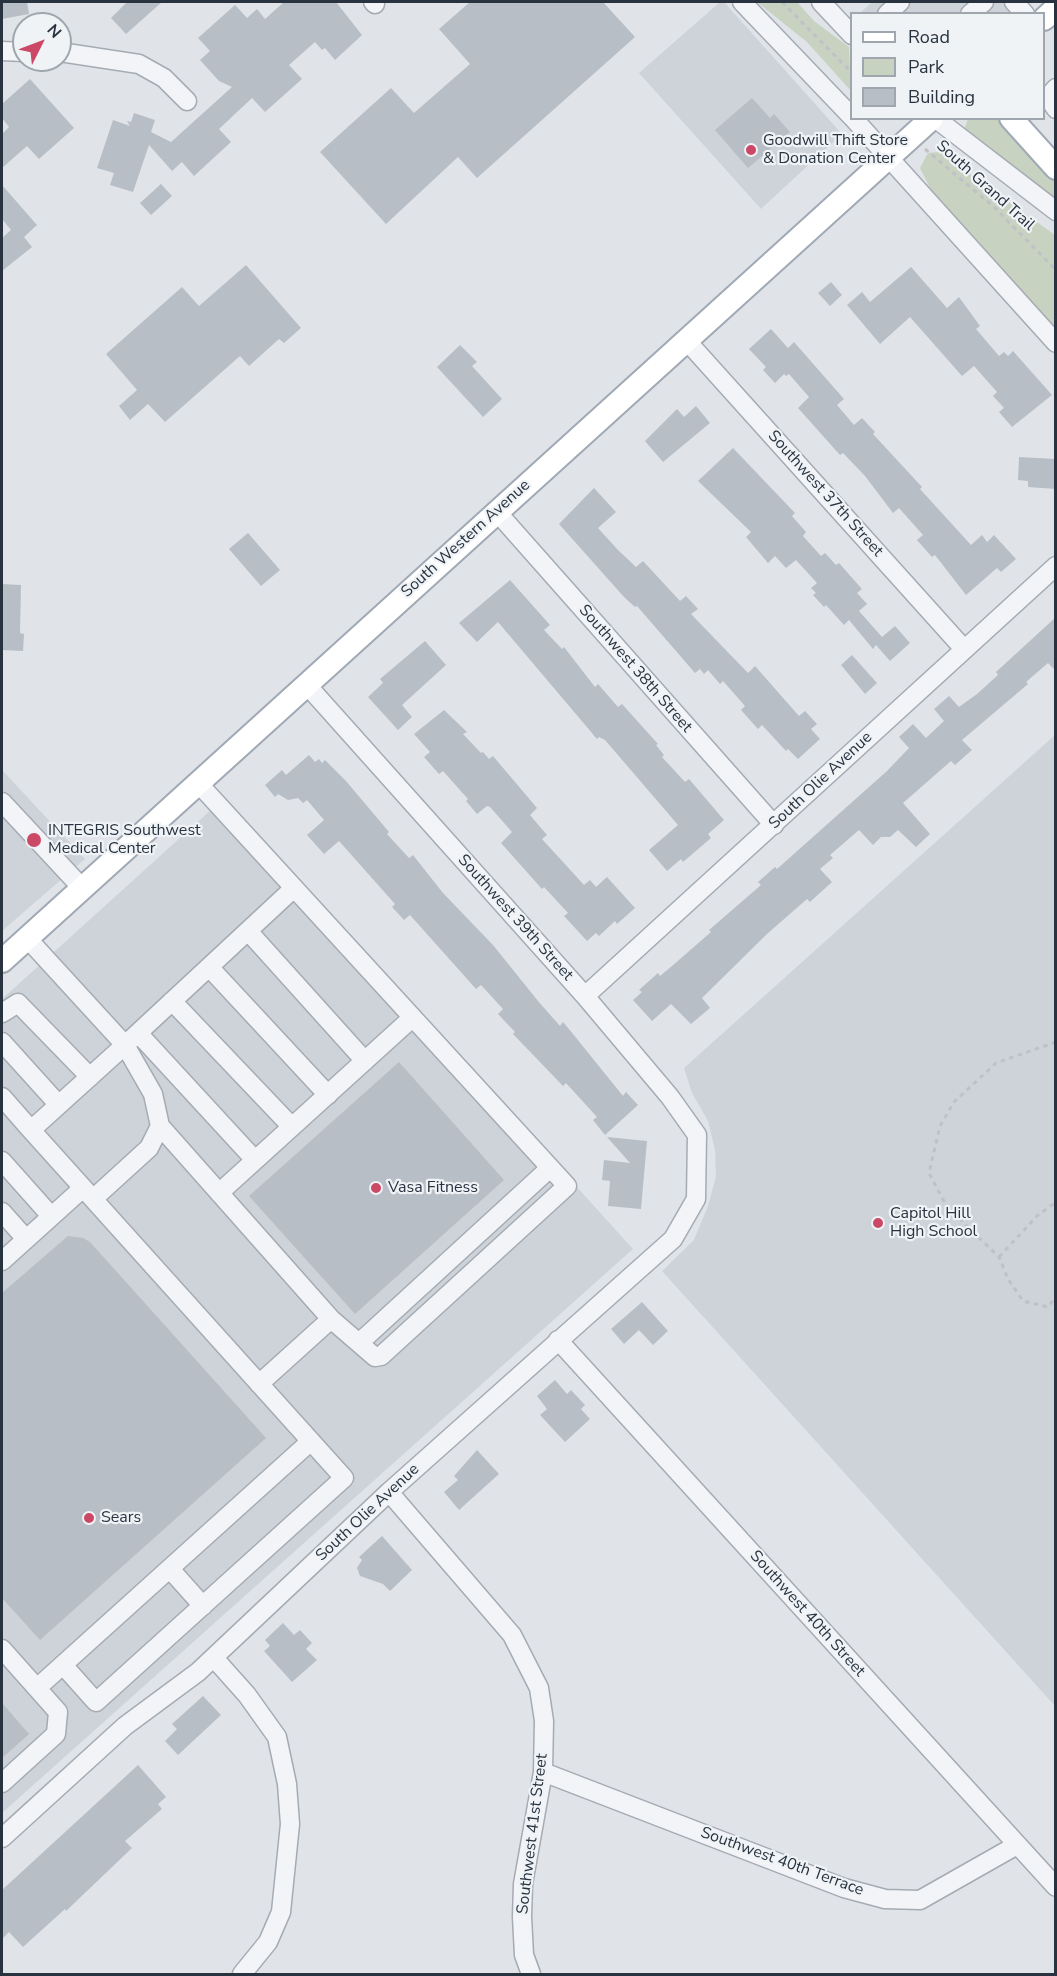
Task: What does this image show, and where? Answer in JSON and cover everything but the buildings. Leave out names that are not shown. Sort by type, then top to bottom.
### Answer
[{"type":"main road","name":"South Western Avenue","points":[[2,961],[931,120]]},
{"type":"main road","points":[[1013,120],[1052,158]]},
{"type":"street","points":[[742,2],[850,116]]},
{"type":"street","points":[[821,2],[850,33]]},
{"type":"street","points":[[972,12],[984,2]]},
{"type":"street","points":[[72,54],[139,64],[164,78],[187,101]]},
{"type":"street","points":[[1056,88],[1048,97],[1056,109]]},
{"type":"street","points":[[854,120],[1056,343]]},
{"type":"street","points":[[936,120],[1056,211]]},
{"type":"street","name":"Southwest 37th Street","points":[[686,340],[964,649]]},
{"type":"street","name":"Southwest 38th Street","points":[[497,512],[774,825]]},
{"type":"street","name":"South Olie Avenue","points":[[585,996],[1056,567]]},
{"type":"street","name":"Southwest 39th Street","points":[[306,684],[585,996],[670,1097],[697,1135],[698,1166]]},
{"type":"street","points":[[132,1039],[153,1094],[160,1126],[331,1319],[375,1358],[381,1356],[567,1185],[200,784]]},
{"type":"street","points":[[2,802],[82,889]]},
{"type":"street","points":[[31,1130],[294,888]]},
{"type":"street","points":[[248,931],[365,1061]]},
{"type":"street","points":[[27,938],[255,1160]]},
{"type":"street","points":[[209,967],[328,1095]]},
{"type":"street","points":[[172,1001],[291,1127]]},
{"type":"street","points":[[2,1013],[18,1003],[90,1077]]},
{"type":"street","points":[[219,1193],[412,1018]]},
{"type":"street","points":[[2,1042],[58,1104]]},
{"type":"street","points":[[2,1098],[344,1478],[96,1702],[63,1665]]},
{"type":"street","points":[[2,1261],[51,1216],[88,1193],[149,1148],[160,1126]]},
{"type":"street","points":[[2,1161],[51,1216]]},
{"type":"street","name":"South Olie Avenue","points":[[2,1838],[126,1726],[214,1658],[389,1492],[673,1239],[696,1199],[698,1166]]},
{"type":"street","points":[[2,1212],[26,1239]]},
{"type":"street","points":[[259,1384],[331,1319]]},
{"type":"street","name":"Southwest 40th Street","points":[[558,1340],[1056,1887]]},
{"type":"street","points":[[37,1688],[311,1441]]},
{"type":"street","name":"Southwest 41st Street","points":[[389,1492],[512,1635],[539,1688],[544,1721],[543,1772],[523,1884],[524,1955],[531,1974]]},
{"type":"street","points":[[170,1569],[202,1606]]},
{"type":"street","points":[[2,1649],[58,1712],[56,1734],[2,1783]]},
{"type":"street","points":[[214,1658],[247,1695],[277,1737],[287,1784],[290,1824],[281,1912],[268,1942],[242,1974]]},
{"type":"street","name":"Southwest 40th Terrace","points":[[543,1772],[844,1888],[885,1899],[920,1900],[1017,1845]]},
{"type":"path","points":[[782,2],[850,71]]},
{"type":"path","name":"South Grand Trail","points":[[915,134],[928,153],[994,207],[1056,270]]},
{"type":"path","points":[[1056,1042],[996,1063],[954,1102],[940,1126],[929,1173],[947,1207],[999,1257],[1008,1279],[1023,1301],[1048,1307],[1056,1297]]},
{"type":"path","points":[[999,1257],[1037,1216],[1056,1202]]},
{"type":"shaded area","points":[[720,2],[724,2],[842,134],[761,209],[639,73]]},
{"type":"shaded area","points":[[872,2],[1028,2],[1016,12],[861,12]]},
{"type":"shaded area","name":"Capitol Hill High School","points":[[1055,735],[1055,1706],[662,1271],[694,1240],[708,1206],[716,1176],[715,1150],[708,1121],[692,1093],[684,1068]]},
{"type":"shaded area","name":"INTEGRIS Southwest Medical Center","points":[[2,770],[85,859],[2,931]]},
{"type":"shaded area","points":[[223,799],[243,818],[633,1249],[2,1813],[2,999]]},
{"type":"green space","points":[[757,2],[797,2],[814,21],[849,47],[850,90],[807,42]]},
{"type":"green space","points":[[968,120],[999,120],[1055,182],[1055,200],[964,130]]},
{"type":"green space","points":[[939,152],[1055,235],[1055,331],[935,198],[920,168],[928,153]]},
{"type":"place","name":"Goodwill Thift Store & Donation Center","points":[[751,150]]},
{"type":"place","name":"INTEGRIS Southwest Medical Center","points":[[34,840]]},
{"type":"place","name":"Vasa Fitness","points":[[376,1188]]},
{"type":"place","name":"Capitol Hill High School","points":[[878,1223]]},
{"type":"place","name":"Sears","points":[[89,1518]]}]
